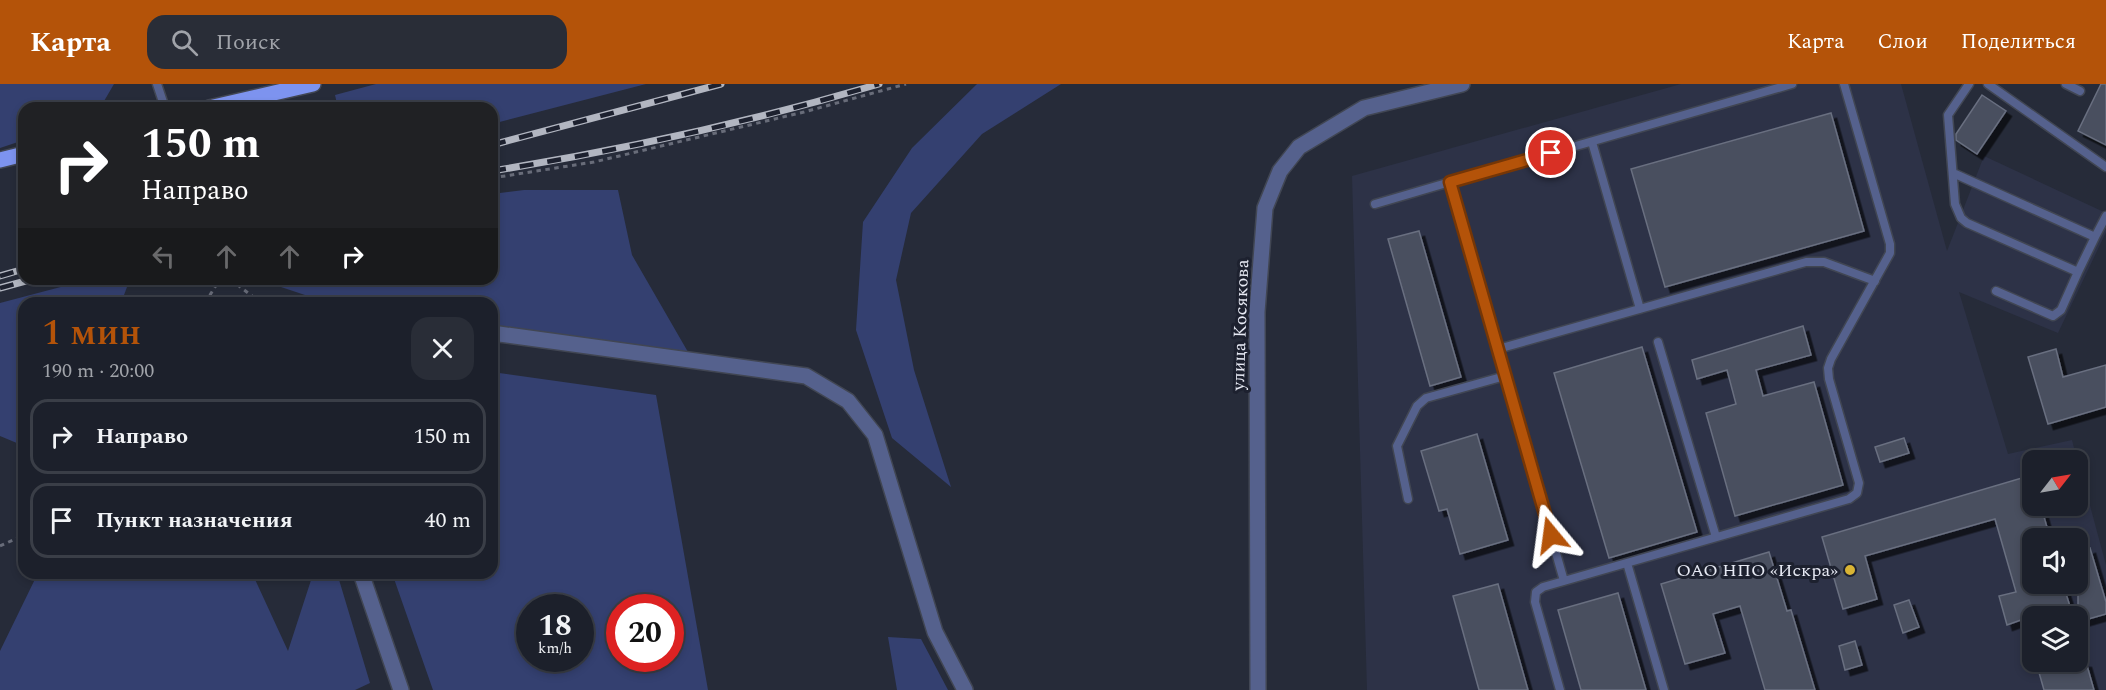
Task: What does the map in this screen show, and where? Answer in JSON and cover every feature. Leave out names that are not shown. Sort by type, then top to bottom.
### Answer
[{"type":"main road","points":[[235,102],[314,84]]},
{"type":"main road","points":[[0,160],[18,156]]},
{"type":"street","name":"улица Косякова","points":[[1258,690],[1257,312],[1265,208],[1280,171],[1299,147],[1364,108],[1462,84]]},
{"type":"street","points":[[498,334],[806,376],[848,401],[875,435],[935,632],[965,690]]},
{"type":"street","points":[[363,579],[401,690]]},
{"type":"lane","points":[[157,84],[163,102]]},
{"type":"lane","points":[[1375,204],[1792,84]]},
{"type":"lane","points":[[1560,690],[1534,602],[1536,592],[1543,587],[1849,499],[1857,493],[1859,483],[1829,379],[1828,368],[1890,253],[1890,244],[1844,84]]},
{"type":"lane","points":[[1969,84],[1948,115],[1955,204],[1961,218],[1967,223],[2078,272]]},
{"type":"lane","points":[[1988,84],[2000,88],[2106,167]]},
{"type":"lane","points":[[2066,84],[2080,92]]},
{"type":"lane","points":[[1592,142],[1640,309]]},
{"type":"lane","points":[[1953,173],[2095,237]]},
{"type":"lane","points":[[1450,182],[1564,581]]},
{"type":"lane","points":[[1996,291],[2053,316],[2061,310],[2106,216]]},
{"type":"lane","points":[[1498,349],[1806,262],[1824,262],[1875,281]]},
{"type":"lane","points":[[1658,342],[1716,537]]},
{"type":"lane","points":[[1408,499],[1397,446],[1417,406],[1426,398],[1505,376]]},
{"type":"lane","points":[[1628,562],[1664,690]]},
{"type":"path","points":[[498,177],[594,162],[804,112],[906,84]]},
{"type":"path","points":[[238,285],[253,297]]},
{"type":"path","points":[[0,546],[18,538]]},
{"type":"shaded area","points":[[0,84],[114,84],[104,102],[18,102],[18,142],[0,148]]},
{"type":"shaded area","points":[[376,84],[646,84],[498,122],[498,102],[337,102],[335,95]]},
{"type":"shaded area","points":[[977,84],[1061,84],[982,134],[911,213],[896,280],[914,370],[951,487],[892,438],[856,330],[863,222],[912,148]]},
{"type":"shaded area","points":[[1681,84],[1901,84],[1947,251],[1984,156],[2106,213],[2106,232],[2058,333],[1959,292],[2008,454],[2022,451],[2022,516],[2088,516],[2088,498],[2106,565],[2106,690],[1367,690],[1352,176]]},
{"type":"shaded area","points":[[524,190],[618,190],[632,255],[688,352],[498,328],[498,297],[311,297],[275,285],[498,285],[498,193]]},
{"type":"shaded area","points":[[68,285],[128,285],[123,297],[23,297]]},
{"type":"shaded area","points":[[18,298],[18,444],[0,436],[0,303]]},
{"type":"shaded area","points":[[498,373],[656,395],[708,690],[433,690],[394,579],[498,579]]},
{"type":"shaded area","points":[[2072,440],[2074,450],[2026,450]]},
{"type":"shaded area","points":[[35,579],[255,579],[288,651],[311,579],[339,579],[370,683],[355,690],[0,690],[0,651]]},
{"type":"shaded area","points":[[888,637],[921,639],[948,690],[897,690]]},
{"type":"building","points":[[2101,84],[2106,84],[2106,145],[2078,131]]},
{"type":"building","points":[[1982,95],[2006,111],[1977,154],[1956,140],[1956,134]]},
{"type":"building","points":[[1831,113],[1864,231],[1665,287],[1631,169]]},
{"type":"building","points":[[1419,231],[1461,377],[1430,386],[1388,239]]},
{"type":"building","points":[[1803,326],[1811,355],[1756,370],[1763,396],[1814,382],[1843,485],[1735,516],[1706,413],[1736,404],[1727,370],[1697,379],[1692,360]]},
{"type":"building","points":[[1642,347],[1697,532],[1609,558],[1554,373]]},
{"type":"building","points":[[2056,349],[2063,377],[2106,365],[2106,407],[2048,424],[2028,357]]},
{"type":"building","points":[[1477,434],[1508,540],[1460,554],[1447,509],[1439,511],[1421,451]]},
{"type":"building","points":[[1904,438],[1909,453],[1880,462],[1875,447]]},
{"type":"building","name":"ОАО НПО «Искра»","points":[[2022,478],[2022,516],[2044,516],[2047,528],[2022,528],[2022,594],[2066,594],[2070,606],[2022,606],[2022,620],[2007,625],[1999,596],[2016,592],[1995,519],[1865,556],[1877,599],[1843,609],[1822,537]]},
{"type":"building","points":[[2090,548],[2106,602],[2106,614],[2088,619],[2088,606],[2078,606],[2078,594],[2088,594],[2088,549]]},
{"type":"building","points":[[1769,552],[1787,611],[1791,610],[1815,690],[1765,690],[1740,606],[1713,614],[1725,653],[1685,664],[1661,584]]},
{"type":"building","points":[[1498,584],[1528,690],[1479,690],[1453,596]]},
{"type":"building","points":[[1618,593],[1646,690],[1581,690],[1558,610]]},
{"type":"building","points":[[1909,600],[1919,627],[1903,633],[1894,605]]},
{"type":"building","points":[[1855,641],[1862,665],[1845,670],[1839,646]]},
{"type":"building","points":[[2088,669],[2094,690],[2044,690],[2039,672],[2088,672]]},
{"type":"railway","points":[[498,143],[721,84]]},
{"type":"railway","points":[[498,170],[687,134],[783,111],[879,84]]},
{"type":"railway","points":[[0,276],[18,271]]},
{"type":"railway","points":[[0,288],[18,283]]},
{"type":"place","name":"ОАО НПО «Искра»","points":[[1850,570]]},
{"type":"route","points":[[1551,153],[1450,182],[1551,535]]}]
